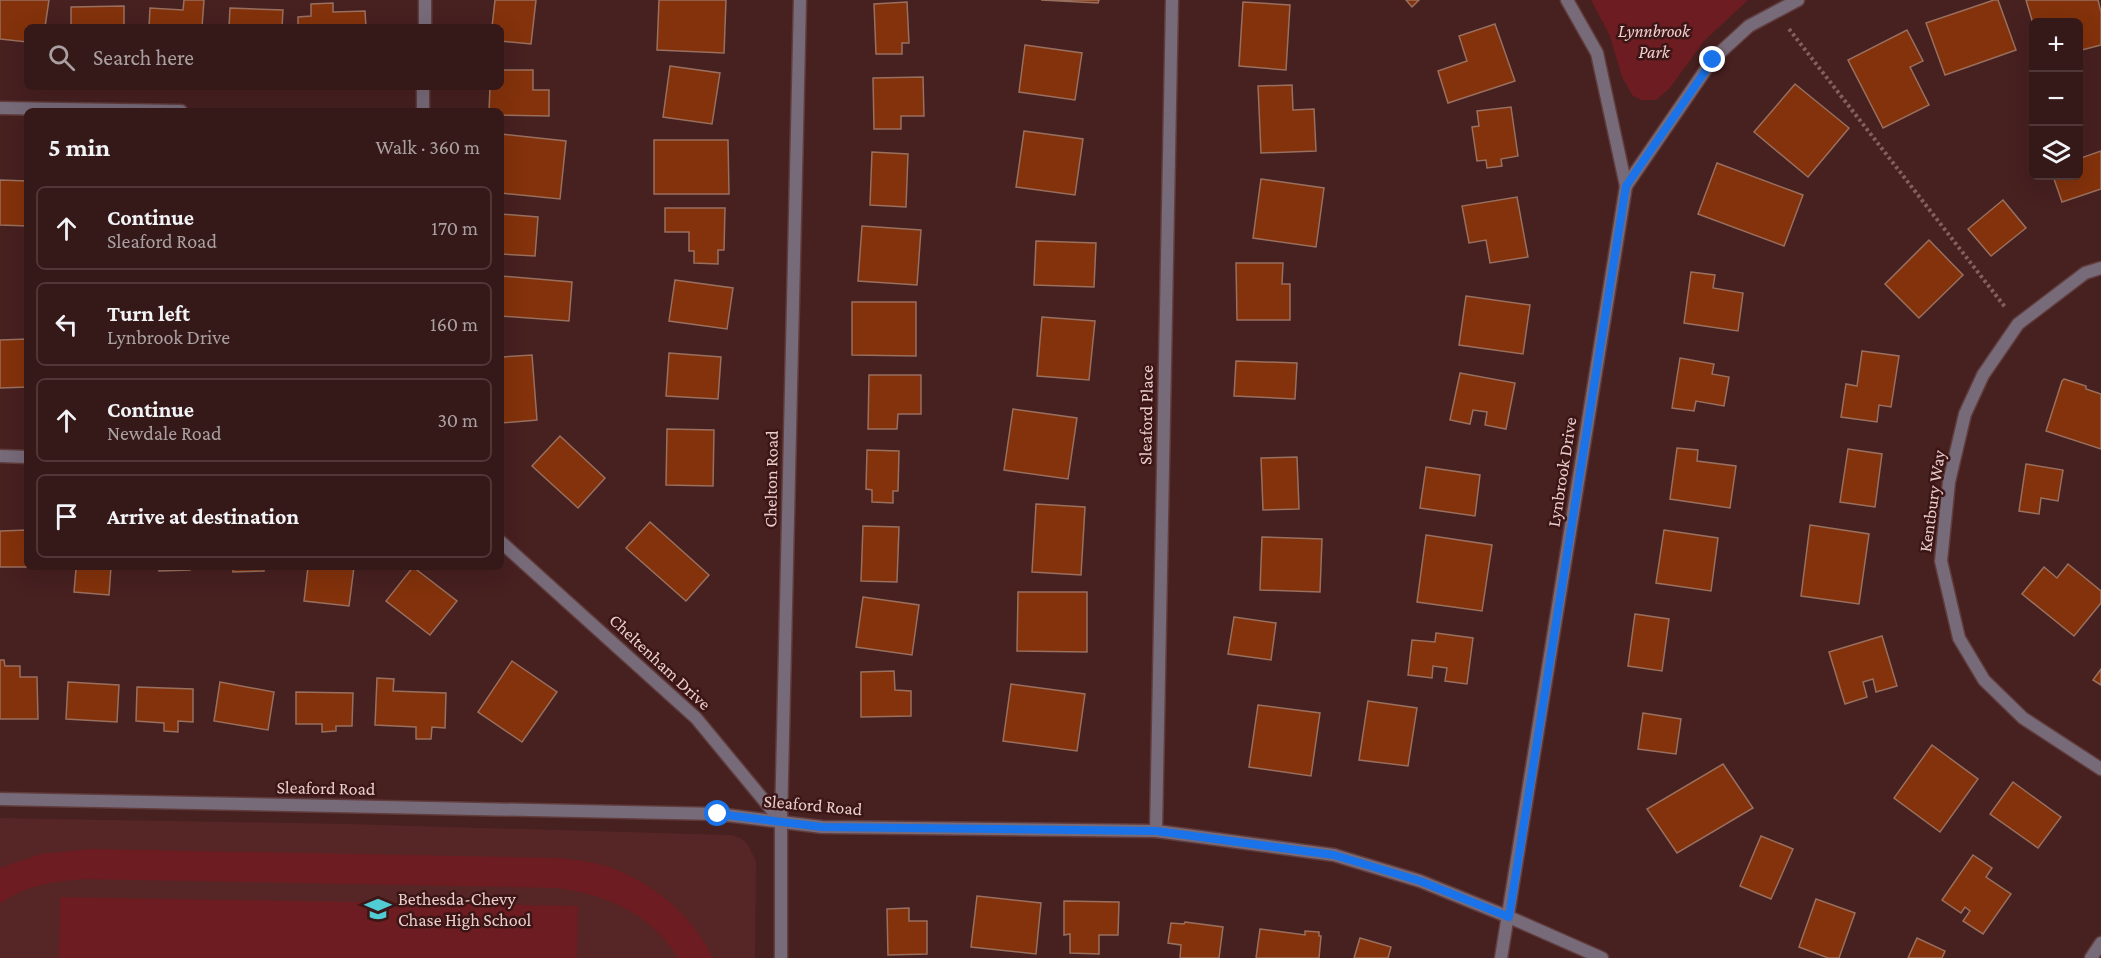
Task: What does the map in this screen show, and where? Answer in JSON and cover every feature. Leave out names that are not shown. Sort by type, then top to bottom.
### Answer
[{"type":"street","points":[[425,0],[425,24]]},
{"type":"street","name":"Chelton Road","points":[[781,958],[800,0]]},
{"type":"street","name":"Sleaford Place","points":[[1156,831],[1172,0]]},
{"type":"street","name":"Lynbrook Drive","points":[[1501,958],[1626,186],[1597,53],[1567,0]]},
{"type":"street","points":[[1626,186],[1713,60],[1749,26],[1798,0]]},
{"type":"street","points":[[423,90],[423,108]]},
{"type":"street","points":[[0,108],[24,108]]},
{"type":"street","name":"Kentbury Way","points":[[2101,268],[2085,273],[2018,324],[1983,375],[1965,414],[1949,482],[1941,561],[1959,638],[1984,680],[2023,717],[2101,768]]},
{"type":"street","points":[[0,456],[24,457]]},
{"type":"street","name":"Cheltenham Drive","points":[[504,545],[696,718],[782,821]]},
{"type":"street","name":"Sleaford Road","points":[[0,799],[718,814],[822,827],[1156,831],[1334,855],[1420,881],[1602,958]]},
{"type":"street","points":[[2091,958],[2101,943]]},
{"type":"path","points":[[1776,12],[2018,324]]},
{"type":"shaded area","name":"Bethesda-Chevy Chase High School","points":[[0,818],[349,824],[731,835],[741,838],[748,845],[756,861],[755,958],[0,958]]},
{"type":"green space","name":"Lynnbrook Park","points":[[1591,0],[1748,0],[1704,41],[1670,88],[1656,100],[1642,100],[1633,96],[1622,77],[1610,36]]},
{"type":"green space","points":[[91,849],[561,858],[584,861],[623,872],[655,890],[694,928],[713,958],[678,958],[654,929],[625,908],[592,895],[556,888],[84,879],[62,881],[29,889],[0,904],[0,868],[41,854]]},
{"type":"green space","points":[[60,897],[578,906],[577,958],[59,958]]},
{"type":"building","points":[[0,0],[49,0],[45,24],[24,24],[24,42],[0,39]]},
{"type":"building","points":[[184,0],[204,0],[202,24],[149,24],[150,8],[183,10]]},
{"type":"building","points":[[495,0],[536,0],[531,44],[504,41],[504,24],[492,24]]},
{"type":"building","points":[[659,0],[726,0],[724,53],[657,50]]},
{"type":"building","points":[[1041,0],[1099,0],[1098,3]]},
{"type":"building","points":[[1406,0],[1419,0],[1412,7]]},
{"type":"building","points":[[1998,0],[2016,50],[1945,75],[1926,23]]},
{"type":"building","points":[[2026,0],[2098,0],[2101,12],[2101,45],[2083,50],[2083,18],[2031,18]]},
{"type":"building","points":[[907,2],[909,43],[902,43],[902,54],[876,54],[874,4]]},
{"type":"building","points":[[1243,2],[1290,5],[1286,70],[1239,66]]},
{"type":"building","points":[[333,3],[333,12],[365,11],[366,24],[298,24],[298,17],[311,16],[311,4]]},
{"type":"building","points":[[124,6],[124,24],[71,24],[71,7]]},
{"type":"building","points":[[230,8],[283,10],[282,24],[229,24]]},
{"type":"building","points":[[1495,24],[1515,81],[1448,103],[1438,71],[1467,61],[1459,36]]},
{"type":"building","points":[[1907,30],[1923,61],[1910,67],[1929,105],[1883,128],[1848,60]]},
{"type":"building","points":[[1025,45],[1082,53],[1075,100],[1019,92]]},
{"type":"building","points":[[670,66],[720,73],[712,124],[663,117]]},
{"type":"building","points":[[504,70],[533,70],[533,90],[549,90],[549,116],[504,115],[504,108],[489,108],[490,90],[504,90]]},
{"type":"building","points":[[923,77],[924,116],[901,116],[901,129],[874,129],[873,78]]},
{"type":"building","points":[[1795,84],[1849,128],[1808,177],[1754,132]]},
{"type":"building","points":[[1292,85],[1293,110],[1314,109],[1316,151],[1261,153],[1258,86]]},
{"type":"building","points":[[1511,107],[1518,156],[1501,159],[1502,166],[1487,168],[1486,160],[1477,161],[1472,127],[1479,126],[1477,111]]},
{"type":"building","points":[[1024,131],[1083,139],[1075,195],[1016,187]]},
{"type":"building","points":[[504,134],[566,141],[560,199],[504,193]]},
{"type":"building","points":[[654,140],[728,140],[729,194],[654,194]]},
{"type":"building","points":[[2101,151],[2101,189],[2062,202],[2054,180],[2083,180],[2083,157]]},
{"type":"building","points":[[872,152],[908,154],[906,207],[870,205]]},
{"type":"building","points":[[1717,163],[1803,195],[1784,246],[1698,214]]},
{"type":"building","points":[[1261,179],[1324,188],[1316,247],[1253,238]]},
{"type":"building","points":[[0,180],[24,181],[24,226],[0,225]]},
{"type":"building","points":[[1517,197],[1528,257],[1490,263],[1486,240],[1469,243],[1462,206]]},
{"type":"building","points":[[2003,200],[2026,228],[1991,256],[1968,229]]},
{"type":"building","points":[[665,208],[725,208],[724,250],[718,250],[718,264],[694,263],[694,251],[689,251],[689,232],[665,232]]},
{"type":"building","points":[[504,214],[538,217],[535,256],[504,254]]},
{"type":"building","points":[[862,226],[921,230],[917,285],[858,281]]},
{"type":"building","points":[[1929,240],[1963,275],[1919,318],[1885,284]]},
{"type":"building","points":[[1036,241],[1096,243],[1094,287],[1034,285]]},
{"type":"building","points":[[1236,263],[1283,263],[1282,284],[1290,284],[1290,320],[1237,320]]},
{"type":"building","points":[[1691,272],[1715,275],[1713,288],[1743,293],[1738,331],[1684,323]]},
{"type":"building","points":[[504,276],[572,282],[569,321],[504,316]]},
{"type":"building","points":[[675,280],[733,288],[727,329],[669,321]]},
{"type":"building","points":[[1466,296],[1530,305],[1523,354],[1459,345]]},
{"type":"building","points":[[852,302],[916,302],[916,356],[852,355]]},
{"type":"building","points":[[1042,317],[1095,321],[1089,380],[1037,376]]},
{"type":"building","points":[[24,339],[24,387],[0,388],[0,340]]},
{"type":"building","points":[[1862,351],[1899,356],[1891,407],[1879,405],[1877,422],[1841,417],[1846,384],[1857,386]]},
{"type":"building","points":[[669,353],[721,357],[718,399],[666,396]]},
{"type":"building","points":[[532,355],[537,420],[504,423],[504,357]]},
{"type":"building","points":[[1680,358],[1714,364],[1712,374],[1729,377],[1724,406],[1696,401],[1694,411],[1672,408]]},
{"type":"building","points":[[1236,361],[1297,363],[1295,399],[1234,396]]},
{"type":"building","points":[[1460,373],[1515,383],[1506,429],[1485,425],[1487,412],[1473,410],[1470,424],[1450,420]]},
{"type":"building","points":[[869,375],[921,375],[921,414],[898,414],[897,429],[868,429]]},
{"type":"building","points":[[2064,379],[2101,394],[2101,449],[2046,431]]},
{"type":"building","points":[[1013,409],[1077,418],[1068,479],[1004,470]]},
{"type":"building","points":[[667,429],[714,430],[713,486],[666,485]]},
{"type":"building","points":[[560,436],[605,478],[578,508],[532,466]]},
{"type":"building","points":[[1677,448],[1698,450],[1697,461],[1736,466],[1730,508],[1670,499]]},
{"type":"building","points":[[1848,449],[1882,454],[1875,507],[1840,502]]},
{"type":"building","points":[[867,450],[899,451],[898,491],[893,491],[893,503],[872,502],[872,490],[866,489]]},
{"type":"building","points":[[1297,457],[1299,509],[1263,510],[1261,458]]},
{"type":"building","points":[[2026,464],[2063,470],[2058,501],[2041,498],[2039,514],[2019,511]]},
{"type":"building","points":[[1426,467],[1480,475],[1475,516],[1420,508]]},
{"type":"building","points":[[1036,504],[1085,507],[1081,575],[1032,572]]},
{"type":"building","points":[[650,522],[709,575],[686,601],[626,548]]},
{"type":"building","points":[[1810,525],[1869,534],[1859,604],[1801,596]]},
{"type":"building","points":[[863,526],[899,527],[897,582],[861,581]]},
{"type":"building","points":[[24,530],[24,567],[0,567],[0,531]]},
{"type":"building","points":[[1664,530],[1718,538],[1711,591],[1656,583]]},
{"type":"building","points":[[1426,535],[1492,545],[1482,611],[1417,602]]},
{"type":"building","points":[[1262,537],[1322,539],[1320,592],[1260,590]]},
{"type":"building","points":[[2068,564],[2101,591],[2101,603],[2074,636],[2022,594],[2044,567],[2057,578]]},
{"type":"building","points":[[76,570],[111,570],[109,595],[74,592]]},
{"type":"building","points":[[233,570],[264,570],[264,571],[233,572]]},
{"type":"building","points":[[308,570],[354,570],[349,606],[304,601]]},
{"type":"building","points":[[411,570],[417,570],[457,601],[430,635],[386,601]]},
{"type":"building","points":[[1018,592],[1087,592],[1087,652],[1017,651]]},
{"type":"building","points":[[863,597],[919,605],[912,655],[856,647]]},
{"type":"building","points":[[1635,614],[1669,619],[1662,671],[1628,666]]},
{"type":"building","points":[[1234,617],[1276,623],[1271,660],[1228,654]]},
{"type":"building","points":[[1436,633],[1473,638],[1467,684],[1445,681],[1447,668],[1433,666],[1432,678],[1408,675],[1412,640],[1435,642]]},
{"type":"building","points":[[1882,636],[1897,686],[1876,692],[1873,679],[1863,682],[1867,697],[1845,704],[1829,652]]},
{"type":"building","points":[[0,660],[4,660],[5,666],[20,666],[20,677],[37,677],[38,719],[0,719]]},
{"type":"building","points":[[512,661],[557,692],[522,742],[478,712]]},
{"type":"building","points":[[2101,669],[2101,685],[2093,680]]},
{"type":"building","points":[[894,671],[895,690],[911,691],[911,716],[861,717],[861,672]]},
{"type":"building","points":[[377,678],[394,679],[393,691],[446,693],[445,728],[432,727],[431,739],[416,739],[416,727],[375,725]]},
{"type":"building","points":[[68,682],[119,685],[117,722],[66,719]]},
{"type":"building","points":[[220,682],[274,692],[268,730],[214,721]]},
{"type":"building","points":[[1011,684],[1085,694],[1077,751],[1003,741]]},
{"type":"building","points":[[137,687],[193,689],[193,722],[178,721],[178,732],[164,731],[164,723],[136,721]]},
{"type":"building","points":[[296,692],[353,693],[352,726],[336,726],[336,731],[322,732],[322,724],[296,724]]},
{"type":"building","points":[[1368,701],[1417,708],[1408,766],[1359,760]]},
{"type":"building","points":[[1258,705],[1320,713],[1311,776],[1249,767]]},
{"type":"building","points":[[1643,713],[1681,719],[1676,754],[1638,749]]},
{"type":"building","points":[[1932,745],[1978,779],[1940,832],[1894,798]]},
{"type":"building","points":[[1723,764],[1753,808],[1677,853],[1647,809]]},
{"type":"building","points":[[2013,782],[2061,817],[2038,848],[1990,814]]},
{"type":"building","points":[[1761,836],[1793,849],[1771,899],[1740,886]]},
{"type":"building","points":[[1973,855],[1992,868],[1986,877],[2011,894],[1983,934],[1963,921],[1970,911],[1965,907],[1961,913],[1942,900]]},
{"type":"building","points":[[977,896],[1041,903],[1036,954],[971,947]]},
{"type":"building","points":[[1816,899],[1855,913],[1839,958],[1828,958],[1799,947]]},
{"type":"building","points":[[1064,901],[1119,902],[1118,935],[1099,935],[1099,954],[1070,953],[1070,934],[1064,935]]},
{"type":"building","points":[[909,908],[909,921],[927,921],[927,954],[888,955],[887,909]]},
{"type":"building","points":[[1185,922],[1223,927],[1219,958],[1180,958],[1181,945],[1168,943],[1171,923],[1184,924]]},
{"type":"building","points":[[1260,929],[1305,935],[1305,931],[1319,932],[1321,936],[1319,958],[1256,958]]},
{"type":"building","points":[[1360,938],[1391,947],[1388,958],[1354,958]]},
{"type":"building","points":[[1917,938],[1945,951],[1942,958],[1908,958]]},
{"type":"place","name":"Bethesda-Chevy Chase High School","points":[[378,909]]},
{"type":"route","points":[[718,814],[822,827],[1156,831],[1334,855],[1420,881],[1509,917],[1626,186],[1713,60]]}]
